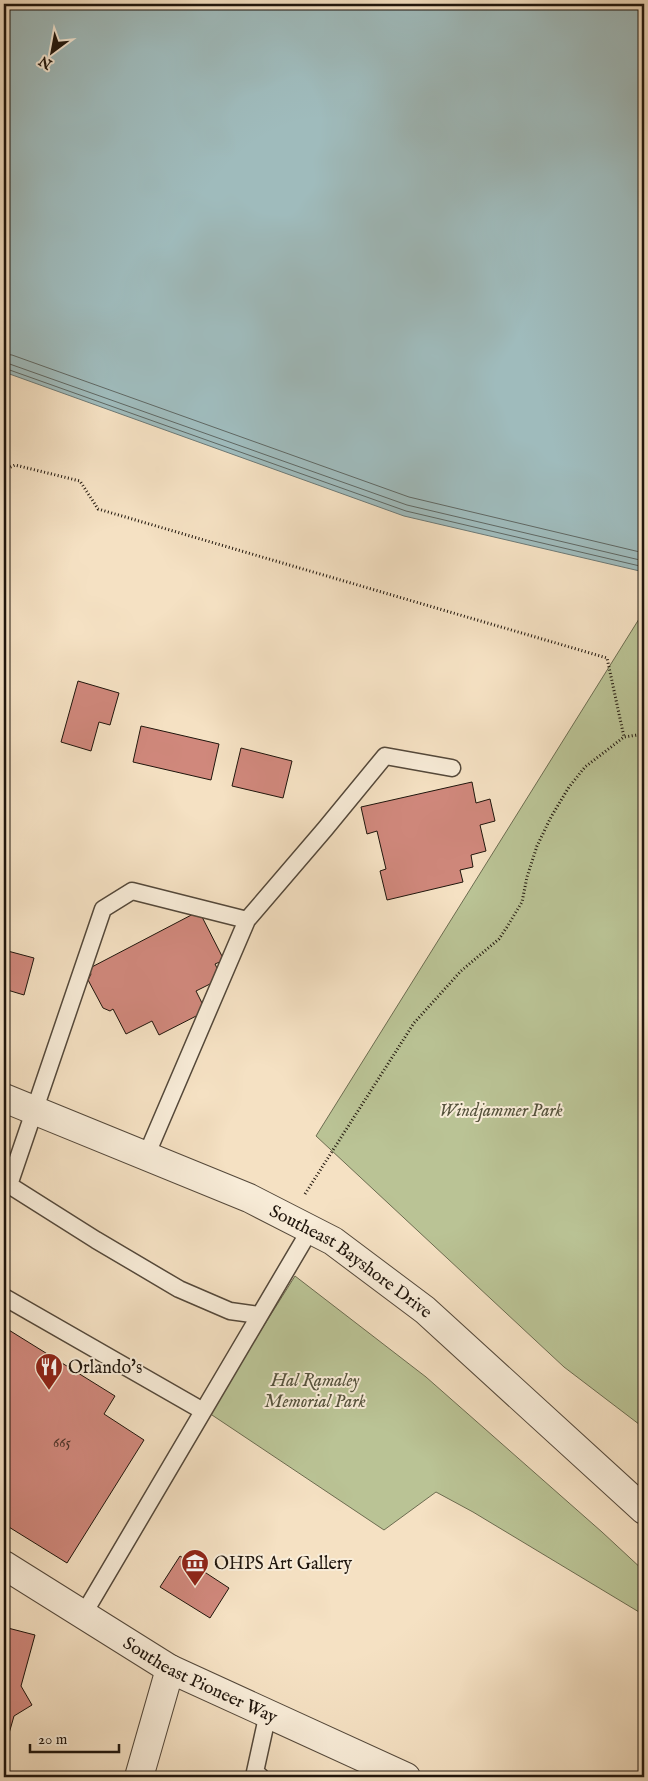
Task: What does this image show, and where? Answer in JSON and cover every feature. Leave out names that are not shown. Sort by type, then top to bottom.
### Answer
[{"type":"street","name":"Southeast Bayshore Drive","points":[[4,1098],[249,1198],[333,1241],[425,1310],[644,1510]]},
{"type":"street","name":"Southeast Pioneer Way","points":[[4,1565],[170,1669],[268,1713],[370,1770],[406,1777]]},
{"type":"street","points":[[139,1777],[170,1669]]},
{"type":"lane","points":[[146,1156],[247,920],[385,756],[452,768]]},
{"type":"lane","points":[[247,920],[132,891],[103,910],[6,1190],[179,1290],[230,1311],[259,1315]]},
{"type":"lane","points":[[83,1615],[259,1315],[300,1224]]},
{"type":"lane","points":[[4,1297],[203,1411]]},
{"type":"lane","points":[[261,1777],[255,1772],[268,1713]]},
{"type":"path","points":[[4,470],[14,465],[80,481],[98,509],[607,658],[624,737]]},
{"type":"path","points":[[300,1224],[414,1023],[460,971],[499,939],[507,927],[522,902],[527,877],[537,846],[551,817],[569,787],[585,767],[624,737],[644,734]]},
{"type":"green space","name":"Windjammer Park","points":[[644,611],[644,1428],[564,1367],[316,1136]]},
{"type":"green space","name":"Hal Ramaley Memorial Park","points":[[295,1276],[426,1377],[644,1571],[644,1615],[473,1512],[436,1492],[384,1530],[209,1413]]},
{"type":"water","points":[[4,4],[644,4],[644,572],[404,516],[4,372]]},
{"type":"building","points":[[78,681],[119,693],[110,725],[99,722],[91,751],[61,742]]},
{"type":"building","points":[[141,726],[219,744],[211,780],[133,762]]},
{"type":"building","points":[[241,748],[292,761],[283,798],[232,786]]},
{"type":"building","points":[[472,782],[476,803],[490,799],[495,821],[480,825],[486,851],[471,855],[473,867],[460,870],[463,882],[387,900],[380,871],[386,869],[377,831],[367,834],[361,807]]},
{"type":"building","points":[[199,911],[224,960],[215,964],[222,978],[196,991],[206,1011],[159,1035],[152,1021],[126,1034],[113,1009],[110,1011],[103,1008],[88,980],[91,974],[88,969]]},
{"type":"building","points":[[4,950],[34,958],[24,995],[4,989]]},
{"type":"building","points":[[4,1327],[115,1396],[104,1414],[144,1440],[67,1563],[4,1524]]},
{"type":"building","name":"OHPS Art Gallery","points":[[180,1556],[229,1588],[210,1618],[160,1587]]},
{"type":"building","points":[[4,1627],[35,1635],[21,1686],[32,1705],[14,1716],[8,1737],[4,1736]]},
{"type":"place","name":"Orlando's","points":[[49,1391]]},
{"type":"place","name":"OHPS Art Gallery","points":[[195,1587]]}]
